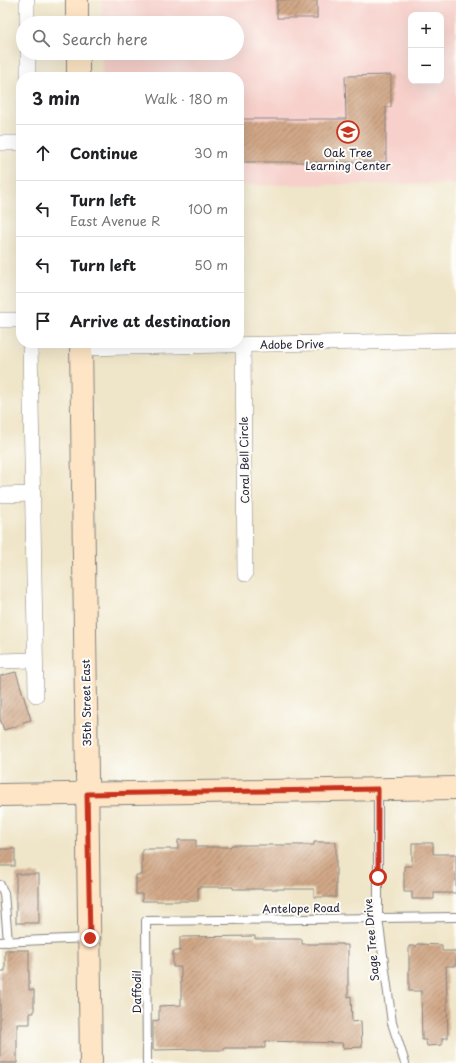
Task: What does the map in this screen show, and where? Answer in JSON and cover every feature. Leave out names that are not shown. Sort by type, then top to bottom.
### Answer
[{"type":"street","points":[[27,0],[27,16]]},
{"type":"street","points":[[77,0],[78,16]]},
{"type":"street","points":[[28,60],[28,72]]},
{"type":"street","points":[[78,60],[78,72]]},
{"type":"street","points":[[0,143],[16,143]]},
{"type":"street","points":[[0,320],[16,320]]},
{"type":"street","name":"Adobe Drive","points":[[244,345],[456,340]]},
{"type":"street","points":[[30,348],[36,695]]},
{"type":"street","name":"35th Street East","points":[[81,348],[91,1063]]},
{"type":"street","name":"Coral Bell Circle","points":[[243,348],[245,574]]},
{"type":"street","points":[[0,494],[33,494]]},
{"type":"street","points":[[0,661],[35,660]]},
{"type":"street","points":[[0,795],[456,788]]},
{"type":"lane","name":"Sage Tree Drive","points":[[378,789],[378,918],[392,1023],[405,1063]]},
{"type":"lane","points":[[0,885],[4,893],[4,942],[90,938]]},
{"type":"lane","name":"Antelope Road","points":[[146,920],[456,917]]},
{"type":"lane","name":"Daffodil","points":[[146,920],[147,1063]]},
{"type":"shaded area","name":"Oak Tree Learning Center","points":[[102,0],[456,0],[456,184],[244,185],[244,72],[102,72],[102,60],[244,60],[244,16],[102,16]]},
{"type":"building","points":[[277,0],[317,0],[317,18],[277,18]]},
{"type":"building","points":[[391,75],[391,107],[386,107],[386,162],[244,162],[244,119],[346,119],[345,76]]},
{"type":"building","points":[[16,672],[31,720],[4,730],[0,719],[0,676]]},
{"type":"building","points":[[178,840],[196,840],[196,847],[230,847],[232,845],[314,845],[314,842],[336,842],[336,897],[314,897],[314,889],[233,889],[233,887],[198,887],[198,901],[142,901],[142,894],[136,894],[136,875],[142,875],[142,849],[178,849]]},
{"type":"building","points":[[412,843],[433,843],[433,854],[456,854],[456,893],[434,893],[434,899],[412,899],[412,892],[404,892],[404,866],[412,866]]},
{"type":"building","points":[[0,849],[15,849],[15,866],[0,866]]},
{"type":"building","points":[[16,874],[39,874],[39,923],[16,923]]},
{"type":"building","points":[[255,936],[255,939],[302,939],[302,944],[348,945],[348,997],[351,996],[352,1022],[361,1021],[362,1047],[343,1048],[342,1043],[265,1041],[265,1048],[224,1048],[224,1050],[153,1050],[153,1021],[159,1020],[159,1006],[181,1005],[181,967],[173,967],[173,951],[180,951],[180,937]]},
{"type":"building","points":[[417,944],[442,945],[442,951],[456,951],[456,966],[446,966],[448,1038],[442,1038],[442,1045],[427,1046],[426,1040],[422,1040],[421,991],[409,991],[409,946],[417,946]]},
{"type":"building","points":[[5,950],[29,950],[29,990],[34,990],[34,1013],[30,1013],[30,1024],[17,1024],[17,1063],[0,1063],[0,971],[5,971]]},
{"type":"place","name":"Oak Tree Learning Center","points":[[348,132]]},
{"type":"route","points":[[90,938],[87,794],[378,789],[378,877]]}]
